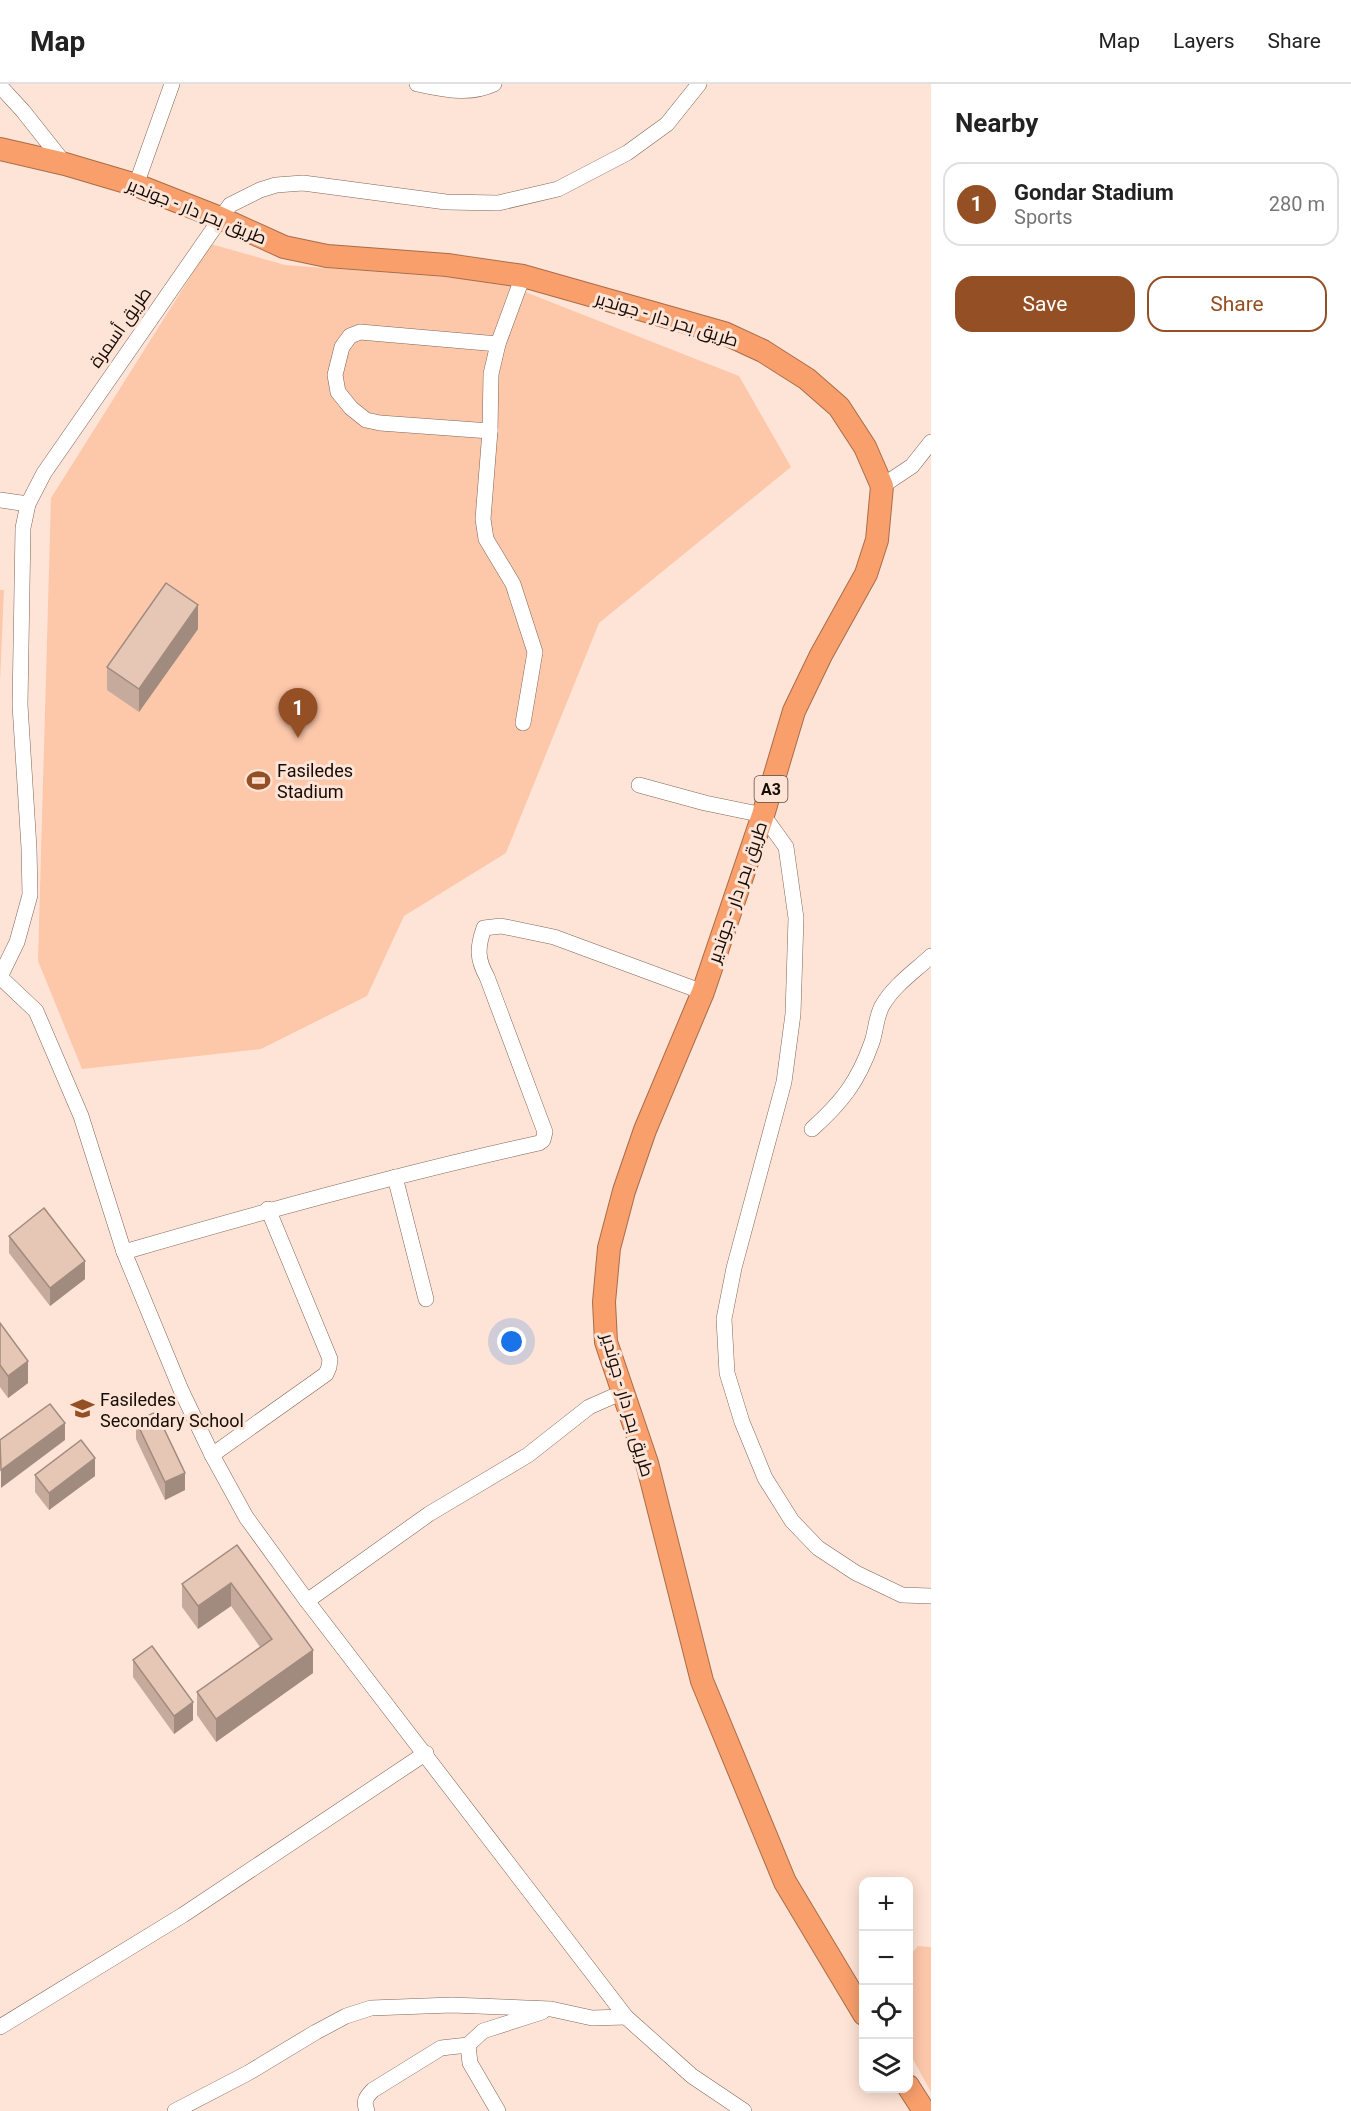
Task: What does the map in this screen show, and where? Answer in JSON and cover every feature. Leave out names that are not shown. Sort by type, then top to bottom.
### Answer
[{"type":"highway","name":"طريق بحر دار - جوندير","points":[[0,149],[65,164],[136,185],[220,218],[284,247],[327,256],[447,265],[523,276],[724,333],[763,351],[807,379],[839,407],[865,447],[882,486],[877,540],[866,574],[794,711],[763,815],[702,992],[642,1140],[624,1191],[609,1248],[604,1302],[606,1342],[647,1463],[702,1681],[784,1882],[859,2006]]},
{"type":"highway","points":[[913,2093],[924,2111]]},
{"type":"street","points":[[136,185],[172,84]]},
{"type":"street","points":[[417,84],[457,92],[478,90],[494,84]]},
{"type":"street","name":"طريق أسمرة","points":[[0,977],[17,942],[30,895],[30,848],[20,705],[23,528],[28,504],[44,473],[84,413],[230,205],[276,185],[303,183],[467,203],[498,203],[558,189],[597,170],[667,124],[699,84]]},
{"type":"street","points":[[0,86],[65,164]]},
{"type":"street","points":[[523,276],[498,344],[491,374],[490,431],[483,519],[486,539],[513,584],[535,652],[523,723]]},
{"type":"street","points":[[490,431],[366,420],[351,408],[338,392],[335,375],[342,347],[350,336],[360,332],[498,344]]},
{"type":"street","points":[[882,486],[912,466],[931,442]]},
{"type":"street","points":[[0,500],[28,504]]},
{"type":"street","points":[[639,785],[705,803],[763,815],[786,847],[795,918],[793,1014],[784,1082],[734,1268],[724,1319],[727,1373],[742,1422],[765,1478],[792,1521],[818,1548],[856,1573],[902,1594],[931,1596]]},
{"type":"street","points":[[124,1252],[268,1209],[539,1143],[545,1137],[545,1132],[524,1072],[487,977],[480,965],[477,951],[484,928],[501,926],[554,937],[702,992]]},
{"type":"street","points":[[812,1129],[838,1105],[856,1079],[872,1041],[882,1006],[895,988],[931,956]]},
{"type":"street","points":[[0,977],[36,1011],[81,1116],[124,1252],[181,1390],[212,1455],[246,1517],[307,1601],[626,2017],[692,2076],[744,2111]]},
{"type":"street","points":[[394,1177],[426,1299]]},
{"type":"street","points":[[212,1455],[326,1374],[329,1367],[330,1359],[268,1209]]},
{"type":"street","points":[[307,1601],[429,1514],[528,1455],[589,1407],[623,1392]]},
{"type":"street","points":[[0,2027],[183,1915],[426,1754]]},
{"type":"street","points":[[175,2111],[248,2073],[346,2016],[371,2008],[452,2005],[551,2009],[592,2018],[626,2017]]},
{"type":"street","points":[[367,2111],[366,2097],[372,2090],[441,2048],[468,2044],[483,2031],[551,2009]]},
{"type":"street","points":[[468,2044],[470,2063],[498,2111]]},
{"type":"shaded area","points":[[211,244],[285,265],[497,281],[739,376],[791,467],[599,623],[506,853],[404,916],[367,996],[261,1049],[82,1069],[38,961],[51,498]]},
{"type":"shaded area","points":[[0,590],[4,590],[0,681]]},
{"type":"shaded area","points":[[918,1946],[931,1947],[931,2092],[913,2059],[913,1952]]},
{"type":"building","points":[[166,583],[198,605],[139,689],[107,667]]},
{"type":"building","points":[[44,1208],[85,1261],[50,1288],[9,1236]]},
{"type":"building","points":[[0,1323],[28,1361],[8,1376],[0,1365]]},
{"type":"building","points":[[50,1404],[65,1423],[1,1470],[0,1440]]},
{"type":"building","points":[[156,1412],[185,1473],[165,1482],[136,1421]]},
{"type":"building","points":[[81,1440],[95,1458],[49,1493],[35,1475]]},
{"type":"building","points":[[237,1545],[313,1650],[216,1719],[197,1692],[272,1639],[231,1583],[198,1606],[182,1584]]},
{"type":"building","points":[[152,1646],[193,1702],[174,1716],[133,1660]]},
{"type":"place","name":"Gondar Stadium","points":[[298,738]]},
{"type":"place","name":"Fasiledes Stadium","points":[[259,780]]},
{"type":"place","name":"Fasiledes Secondary School","points":[[82,1409]]}]
